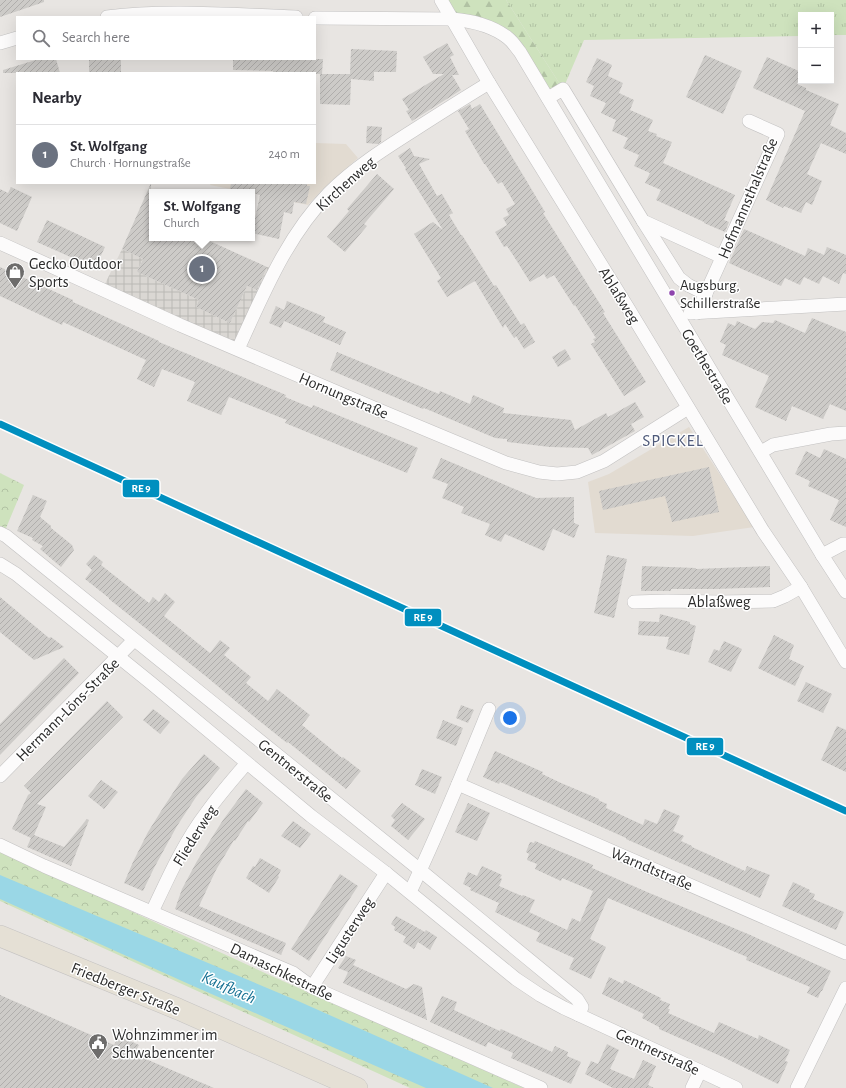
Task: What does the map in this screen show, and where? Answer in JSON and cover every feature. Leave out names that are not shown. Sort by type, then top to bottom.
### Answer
[{"type":"main road","name":"Friedberger Straße","points":[[2,936],[178,1009],[357,1088]]},
{"type":"street","name":"Ablaßweg","points":[[441,0],[489,83],[763,531],[801,588],[846,662]]},
{"type":"street","points":[[120,16],[170,14],[254,16]]},
{"type":"street","name":"Goethestraße","points":[[316,18],[452,18],[466,20],[493,28],[509,38],[520,52],[548,98],[822,555],[846,592]]},
{"type":"street","points":[[0,42],[16,38]]},
{"type":"street","name":"Kirchenweg","points":[[238,350],[274,269],[305,221],[329,193],[384,149],[489,83]]},
{"type":"street","points":[[548,98],[563,89],[679,278],[688,285],[706,294]]},
{"type":"street","name":"Hofmannsthalstraße","points":[[698,313],[778,134],[749,121]]},
{"type":"street","points":[[643,221],[722,257]]},
{"type":"street","name":"Hornungstraße","points":[[0,243],[238,350],[506,463],[539,472],[557,474],[577,472],[604,461],[688,408]]},
{"type":"street","points":[[677,314],[846,304]]},
{"type":"street","points":[[761,452],[773,445],[831,434],[846,433]]},
{"type":"street","name":"Gentnerstraße","points":[[0,532],[420,870],[577,999],[582,1006],[579,1015]]},
{"type":"street","points":[[822,555],[843,544],[846,544]]},
{"type":"street","name":"Gentnerstraße","points":[[0,564],[16,574],[119,657],[246,764],[410,892],[516,979],[552,1002],[736,1088]]},
{"type":"street","name":"Ablaßweg","points":[[634,602],[773,601],[801,588]]},
{"type":"street","name":"Hermann-Löns-Straße","points":[[0,776],[119,657],[134,640]]},
{"type":"street","points":[[410,892],[458,784],[489,709]]},
{"type":"street","name":"Fliederweg","points":[[152,912],[178,858],[192,834],[206,812],[246,764]]},
{"type":"street","name":"Warndtstraße","points":[[458,784],[846,952]]},
{"type":"street","name":"Damaschkestraße","points":[[0,845],[44,866],[292,973],[312,987],[542,1088]]},
{"type":"street","name":"Ligusterweg","points":[[312,987],[386,874]]},
{"type":"street","points":[[797,1088],[846,988]]},
{"type":"street","points":[[692,1088],[700,1070]]},
{"type":"shaded area","points":[[316,143],[346,144],[358,158],[322,190],[308,205],[255,194],[255,189],[231,189],[210,185],[316,184]]},
{"type":"shaded area","points":[[122,249],[143,259],[137,272],[199,300],[196,307],[230,323],[247,286],[257,290],[267,267],[275,269],[238,349],[102,290]]},
{"type":"shaded area","points":[[689,427],[754,527],[693,536],[595,533],[588,482],[609,474]]},
{"type":"green space","points":[[441,0],[506,0],[563,89],[548,98],[509,39],[452,19]]},
{"type":"green space","points":[[506,0],[846,0],[846,35],[834,35],[834,12],[798,12],[798,36],[584,40],[563,89]]},
{"type":"green space","points":[[0,473],[24,485],[4,533],[0,533]]},
{"type":"green space","points":[[0,851],[276,978],[524,1088],[410,1088],[0,901]]},
{"type":"water","name":"Kaufbach","points":[[0,875],[298,1001],[493,1088],[426,1088],[0,899]]},
{"type":"building","points":[[0,0],[44,0],[44,2],[0,17]]},
{"type":"building","points":[[447,43],[454,55],[450,57],[459,75],[452,75],[461,90],[412,121],[406,111],[409,110],[402,99],[444,74],[433,74],[423,57]]},
{"type":"building","points":[[351,49],[397,51],[396,72],[374,72],[374,81],[351,79],[350,105],[320,104],[320,74],[350,74]]},
{"type":"building","points":[[705,55],[742,71],[723,114],[686,97]]},
{"type":"building","points":[[767,57],[798,71],[797,84],[806,88],[806,90],[839,104],[830,125],[846,133],[846,154],[821,143],[807,174],[822,181],[812,205],[806,202],[801,213],[784,206],[783,208],[766,200],[805,111],[753,88]]},
{"type":"building","points":[[597,58],[612,65],[608,76],[623,83],[619,93],[634,100],[630,110],[653,120],[648,131],[657,134],[656,136],[672,142],[663,163],[735,195],[724,220],[729,222],[725,232],[656,200],[661,190],[645,183],[650,173],[634,166],[639,155],[623,148],[628,138],[612,131],[616,120],[601,113],[606,103],[590,96],[594,86],[586,82]]},
{"type":"building","points":[[323,59],[322,74],[316,74],[316,72],[233,70],[233,60]]},
{"type":"building","points":[[36,60],[56,60],[60,72],[3,73],[3,70]]},
{"type":"building","points":[[89,60],[121,60],[121,72],[89,72]]},
{"type":"building","points":[[470,104],[472,109],[480,104],[545,212],[543,213],[605,312],[603,313],[646,382],[624,396],[591,344],[595,342],[593,339],[596,338],[554,275],[547,279],[544,274],[530,282],[507,246],[504,247],[495,232],[507,225],[503,218],[509,215],[506,209],[515,204],[502,182],[498,184],[484,164],[465,131],[469,129],[458,111]]},
{"type":"building","points":[[367,126],[382,127],[381,142],[378,144],[366,143]]},
{"type":"building","points":[[410,148],[414,156],[430,159],[419,164],[437,196],[442,194],[453,213],[449,215],[461,235],[494,286],[496,285],[521,325],[524,323],[535,342],[524,349],[516,336],[514,338],[505,324],[503,328],[475,281],[447,297],[437,281],[441,278],[414,234],[433,222],[443,230],[398,156]]},
{"type":"building","points":[[377,174],[394,189],[364,224],[367,226],[345,252],[327,237],[349,211],[347,209]]},
{"type":"building","points":[[151,184],[151,189],[149,189],[149,241],[210,241],[267,267],[257,290],[247,286],[230,323],[196,307],[199,300],[137,272],[143,259],[122,249]]},
{"type":"building","points":[[231,184],[307,184],[307,186],[310,186],[306,204],[294,202],[292,214],[284,212],[279,239],[255,234],[255,219],[260,195],[255,194],[255,189],[230,189]]},
{"type":"building","points":[[11,187],[32,197],[17,231],[0,223],[0,189],[8,193]]},
{"type":"building","points":[[47,220],[105,247],[95,268],[37,242]]},
{"type":"building","points":[[744,229],[805,256],[808,248],[824,255],[827,247],[846,255],[846,274],[843,273],[839,284],[823,276],[819,284],[804,277],[800,285],[785,278],[781,286],[742,269],[729,263]]},
{"type":"building","points":[[0,267],[73,300],[73,302],[159,342],[286,395],[285,397],[312,408],[313,405],[418,448],[407,473],[285,423],[287,420],[229,397],[221,415],[187,401],[195,382],[162,369],[154,387],[137,379],[146,360],[63,322],[62,325],[0,296]]},
{"type":"building","points":[[287,301],[325,317],[323,322],[346,332],[340,345],[284,321],[281,328],[269,323],[276,306],[284,310]]},
{"type":"building","points":[[812,318],[846,332],[846,411],[830,404],[823,419],[792,406],[786,421],[755,407],[769,376],[722,355],[726,345],[720,342],[728,323],[735,326],[737,321],[755,329],[762,322],[773,323],[775,320],[805,333]]},
{"type":"building","points":[[565,349],[571,359],[558,367],[552,357]]},
{"type":"building","points":[[337,352],[439,394],[440,391],[470,404],[473,395],[504,408],[503,413],[571,420],[575,430],[606,413],[608,417],[635,402],[644,417],[631,424],[635,431],[592,455],[588,448],[550,447],[507,442],[507,439],[495,438],[330,370]]},
{"type":"building","points":[[824,449],[846,459],[846,527],[830,520],[839,500],[808,486],[810,481],[795,474],[806,451],[820,458]]},
{"type":"building","points":[[441,458],[536,498],[574,497],[574,523],[579,525],[574,538],[553,529],[544,551],[505,534],[501,542],[485,535],[490,524],[461,513],[464,507],[442,498],[448,484],[432,478]]},
{"type":"building","points":[[709,467],[719,512],[672,522],[665,496],[603,510],[599,491]]},
{"type":"building","points":[[33,495],[47,501],[40,517],[72,545],[74,550],[61,567],[40,549],[43,546],[32,540],[33,538],[17,531]]},
{"type":"building","points":[[94,555],[103,562],[101,565],[149,603],[153,597],[159,602],[165,593],[175,602],[164,616],[210,653],[220,640],[230,648],[224,655],[251,677],[246,683],[268,701],[277,689],[310,715],[302,725],[342,758],[343,757],[361,771],[346,789],[257,719],[85,579],[92,570],[86,564]]},
{"type":"building","points":[[607,555],[627,559],[614,618],[594,613]]},
{"type":"building","points":[[642,566],[696,569],[770,566],[770,587],[641,591]]},
{"type":"building","points":[[0,597],[49,638],[51,637],[64,647],[34,660],[0,632]]},
{"type":"building","points":[[660,614],[690,622],[690,624],[696,626],[689,655],[666,649],[669,637],[638,635],[639,621],[659,622]]},
{"type":"building","points":[[774,635],[794,645],[789,659],[804,666],[795,686],[758,668]]},
{"type":"building","points":[[724,641],[742,649],[731,672],[708,662],[714,649],[719,651]]},
{"type":"building","points":[[64,658],[79,673],[0,755],[0,724]]},
{"type":"building","points":[[806,682],[832,694],[823,713],[797,701]]},
{"type":"building","points":[[107,701],[123,717],[37,804],[46,807],[34,835],[64,847],[87,819],[89,820],[71,866],[27,847],[31,838],[12,829],[28,795],[31,793],[24,786]]},
{"type":"building","points":[[461,705],[474,710],[468,723],[456,718]]},
{"type":"building","points":[[153,709],[170,722],[160,734],[143,720]]},
{"type":"building","points":[[443,720],[463,728],[456,746],[436,738]]},
{"type":"building","points":[[837,726],[846,730],[846,772],[821,760]]},
{"type":"building","points":[[495,751],[543,772],[542,774],[561,783],[599,799],[598,800],[607,804],[606,808],[643,825],[645,819],[657,824],[664,809],[680,816],[673,831],[684,836],[681,841],[745,871],[747,866],[770,875],[760,898],[551,804],[500,782],[499,784],[483,777]]},
{"type":"building","points":[[204,754],[220,768],[196,797],[177,826],[143,891],[124,883],[148,832],[182,779]]},
{"type":"building","points":[[422,769],[442,777],[435,794],[415,785]]},
{"type":"building","points":[[101,780],[118,792],[104,809],[88,796]]},
{"type":"building","points":[[246,789],[263,803],[249,822],[248,821],[235,841],[234,840],[216,870],[199,906],[286,943],[281,955],[175,909],[182,889],[197,861],[223,820]]},
{"type":"building","points":[[402,803],[425,819],[408,840],[391,826],[395,820],[391,816]]},
{"type":"building","points":[[468,803],[490,813],[477,841],[455,832]]},
{"type":"building","points":[[293,821],[311,834],[300,848],[281,836]]},
{"type":"building","points":[[535,841],[593,865],[592,868],[831,971],[822,991],[818,998],[807,993],[810,987],[746,960],[747,957],[608,898],[590,939],[606,947],[591,979],[569,969],[574,958],[536,941],[540,933],[495,912],[499,903],[470,890],[471,888],[463,884],[468,872],[477,876],[482,866],[502,875],[499,886],[535,900],[529,912],[567,930],[572,918],[580,922],[593,891],[562,878],[561,881],[535,869],[537,864],[527,860],[529,854],[526,852],[530,842],[534,843]]},
{"type":"building","points":[[260,858],[281,870],[278,876],[279,877],[269,893],[246,878]]},
{"type":"building","points":[[340,874],[358,886],[309,961],[291,949]]},
{"type":"building","points":[[793,882],[815,894],[813,899],[844,912],[836,930],[782,906]]},
{"type":"building","points":[[396,916],[425,932],[426,930],[437,937],[430,950],[418,942],[414,949],[403,942],[406,937],[394,930],[395,927],[391,924]]},
{"type":"building","points":[[346,956],[356,960],[353,965],[406,989],[414,984],[422,987],[427,1020],[343,983],[348,972],[338,968]]},
{"type":"building","points":[[609,977],[623,984],[624,980],[661,998],[660,1000],[670,1004],[668,1013],[714,1033],[719,1022],[758,1039],[759,1035],[790,1050],[785,1061],[788,1062],[778,1084],[723,1057],[659,1029],[659,1027],[642,1018],[644,1014],[602,994]]},
{"type":"building","points":[[0,995],[114,1045],[119,1036],[139,1045],[134,1054],[214,1088],[0,1088]]},
{"type":"building","points":[[442,996],[457,1002],[454,1010],[500,1031],[501,1029],[552,1052],[555,1046],[568,1052],[567,1056],[581,1062],[571,1084],[511,1058],[513,1053],[488,1042],[486,1047],[430,1022]]},
{"type":"building","points":[[607,1044],[619,1050],[610,1069],[634,1079],[643,1060],[656,1066],[648,1085],[654,1088],[613,1088],[585,1074],[591,1061],[598,1064]]},
{"type":"transit line","points":[[0,424],[846,811]]},
{"type":"place","name":"St. Wolfgang","points":[[202,269]]},
{"type":"place","name":"Gecko Outdoor Sports","points":[[15,289]]},
{"type":"place","name":"Augsburg, Schillerstraße","points":[[672,293]]},
{"type":"place","name":"Wohnzimmer im Schwabencenter","points":[[98,1060]]},
{"type":"district","name":"SPICKEL","points":[[673,440]]}]
